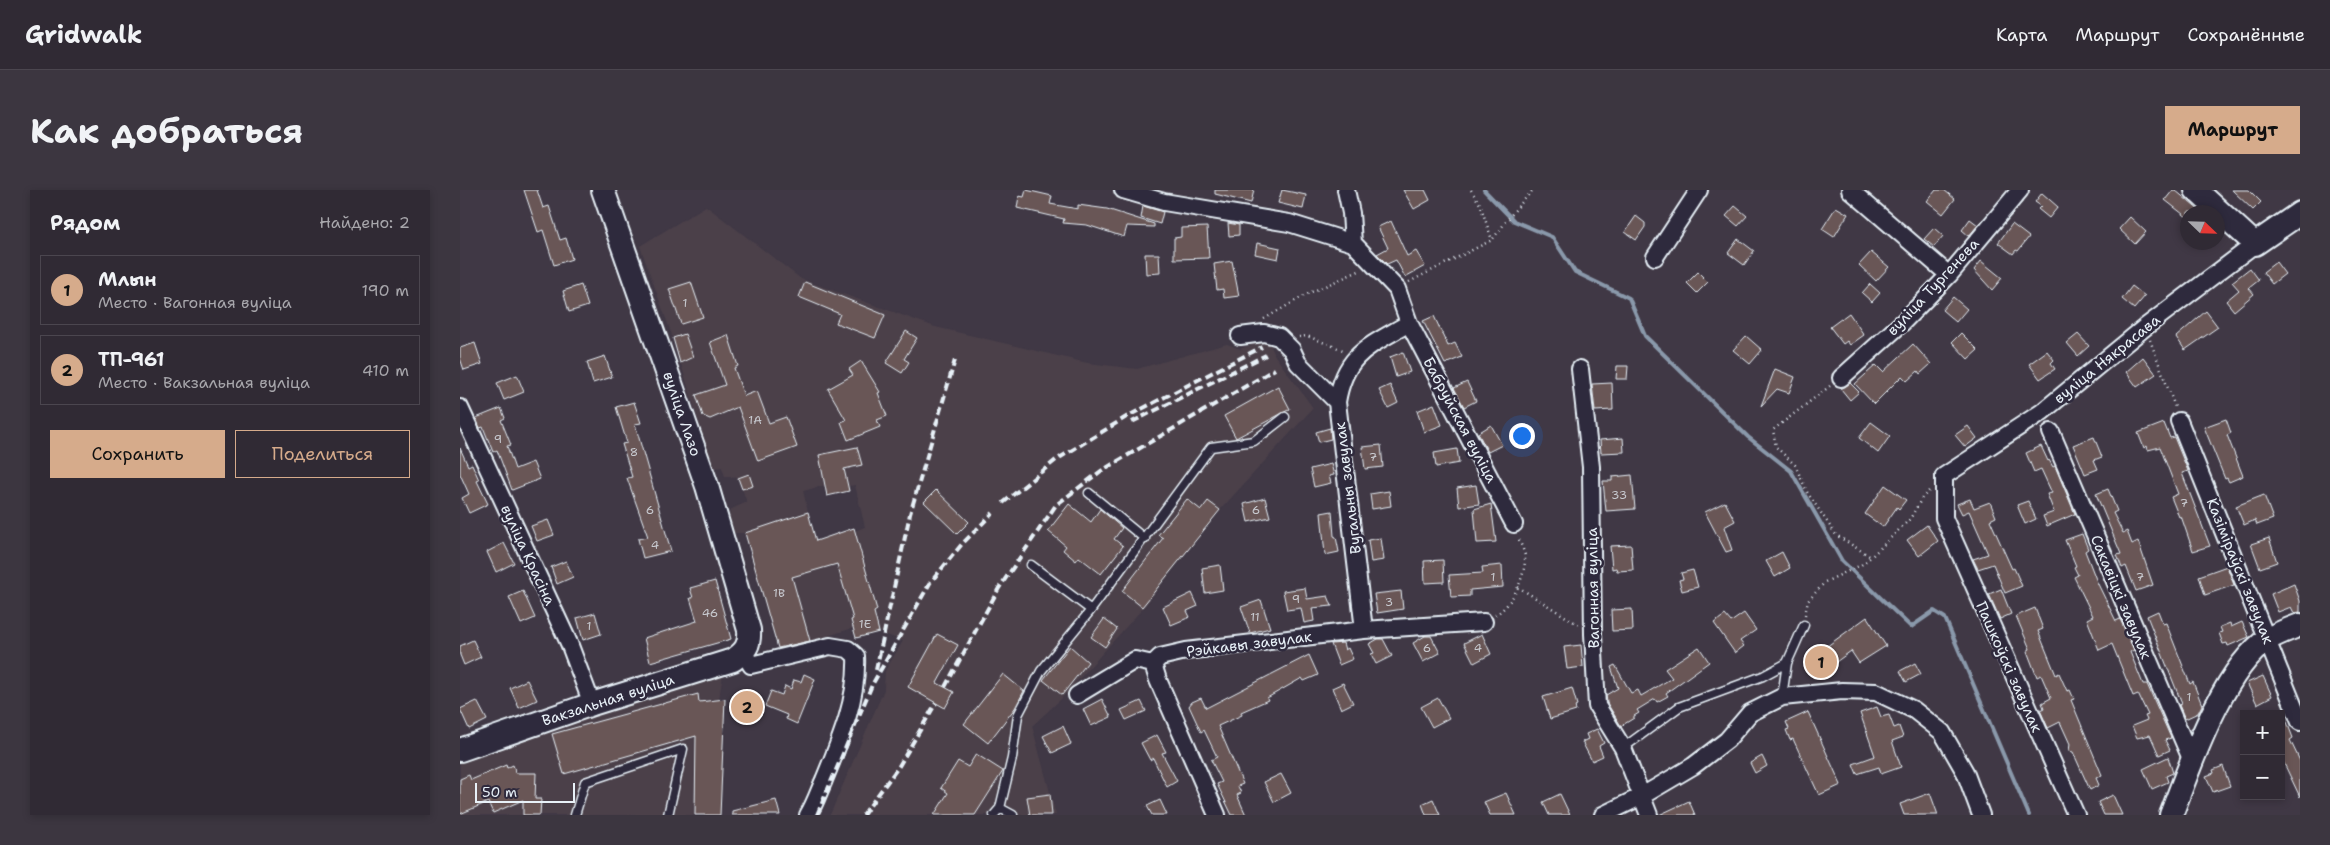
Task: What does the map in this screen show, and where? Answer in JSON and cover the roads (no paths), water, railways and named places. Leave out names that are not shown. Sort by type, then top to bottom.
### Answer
[{"type":"main road","name":"вуліца Лазо","points":[[603,190],[707,486],[749,630],[747,647]]},
{"type":"main road","points":[[2196,190],[2255,244]]},
{"type":"main road","name":"вуліца Някрасава","points":[[2255,244],[2300,213]]},
{"type":"main road","points":[[2171,815],[2192,761],[2229,682],[2245,662],[2268,639],[2300,625]]},
{"type":"main road","name":"Вакзальная вуліца","points":[[460,750],[592,704],[733,660],[747,647]]},
{"type":"street","points":[[1123,190],[1164,202],[1289,223],[1353,243],[1352,213],[1346,190]]},
{"type":"street","points":[[1655,257],[1699,190]]},
{"type":"street","points":[[1850,190],[1948,274]]},
{"type":"street","name":"вуліца Тургенева","points":[[1841,378],[1902,322],[1948,274],[2020,190]]},
{"type":"street","name":"Бабруйская вуліца","points":[[1353,243],[1397,288],[1409,323],[1514,524]]},
{"type":"street","name":"вуліца Някрасава","points":[[1944,518],[1944,476],[2042,412],[2144,328],[2255,244]]},
{"type":"street","name":"Вугальны завулак","points":[[1364,630],[1337,402],[1340,384],[1360,352],[1409,323]]},
{"type":"street","points":[[1244,335],[1264,334],[1279,337],[1292,350],[1298,363],[1337,402]]},
{"type":"street","name":"Вагонная вуліца","points":[[1580,369],[1591,467],[1593,634],[1597,706],[1623,748],[1649,815]]},
{"type":"street","name":"вуліца Красіна","points":[[460,408],[569,643],[592,704]]},
{"type":"street","name":"Казіміраўскі завулак","points":[[2179,421],[2300,722]]},
{"type":"street","name":"Сакавіцкі завулак","points":[[2051,432],[2192,761]]},
{"type":"street","name":"Пашкоўскі завулак","points":[[1944,518],[2076,815]]},
{"type":"street","points":[[1364,630],[1484,622]]},
{"type":"street","name":"Рэйкавы завулак","points":[[1153,664],[1160,657],[1186,651],[1364,630]]},
{"type":"street","points":[[747,647],[751,665],[830,646],[848,649],[856,656],[856,671],[849,711],[835,753],[808,815]]},
{"type":"street","points":[[1077,696],[1135,660],[1153,664],[1158,680],[1217,815]]},
{"type":"street","points":[[1603,815],[1642,796],[1693,766],[1727,740],[1750,713],[1782,697],[1834,692],[1876,692],[1914,710],[1942,732],[1965,772],[1981,815]]},
{"type":"lane","points":[[994,815],[1000,808],[1012,758],[1018,715],[1041,671],[1091,610],[1211,448],[1254,441],[1285,417]]},
{"type":"lane","points":[[1089,493],[1145,539]]},
{"type":"lane","points":[[1031,565],[1091,610]]},
{"type":"lane","points":[[1782,697],[1787,663],[1804,625]]},
{"type":"lane","points":[[1623,748],[1680,708],[1763,676],[1787,663]]},
{"type":"lane","points":[[575,815],[585,782],[683,749],[668,815]]},
{"type":"lane","points":[[1000,808],[1014,815]]},
{"type":"waterway","points":[[1484,190],[1514,221],[1552,237],[1575,272],[1629,298],[1645,336],[1748,437],[1791,471],[1842,561],[1911,627],[1934,611],[1945,618],[2029,815]]},
{"type":"railway","points":[[1003,503],[1056,460],[1128,416],[1262,347]]},
{"type":"railway","points":[[1132,422],[1266,355]]},
{"type":"railway","points":[[876,670],[910,514],[955,360]]},
{"type":"railway","points":[[945,687],[999,588],[1056,505],[1101,471],[1275,369]]},
{"type":"railway","points":[[817,815],[872,685],[930,583],[962,544],[993,513]]},
{"type":"railway","points":[[863,815],[899,766],[936,703]]},
{"type":"place","name":"Млын","points":[[1821,662]]},
{"type":"place","name":"ТП-961","points":[[747,707]]}]
